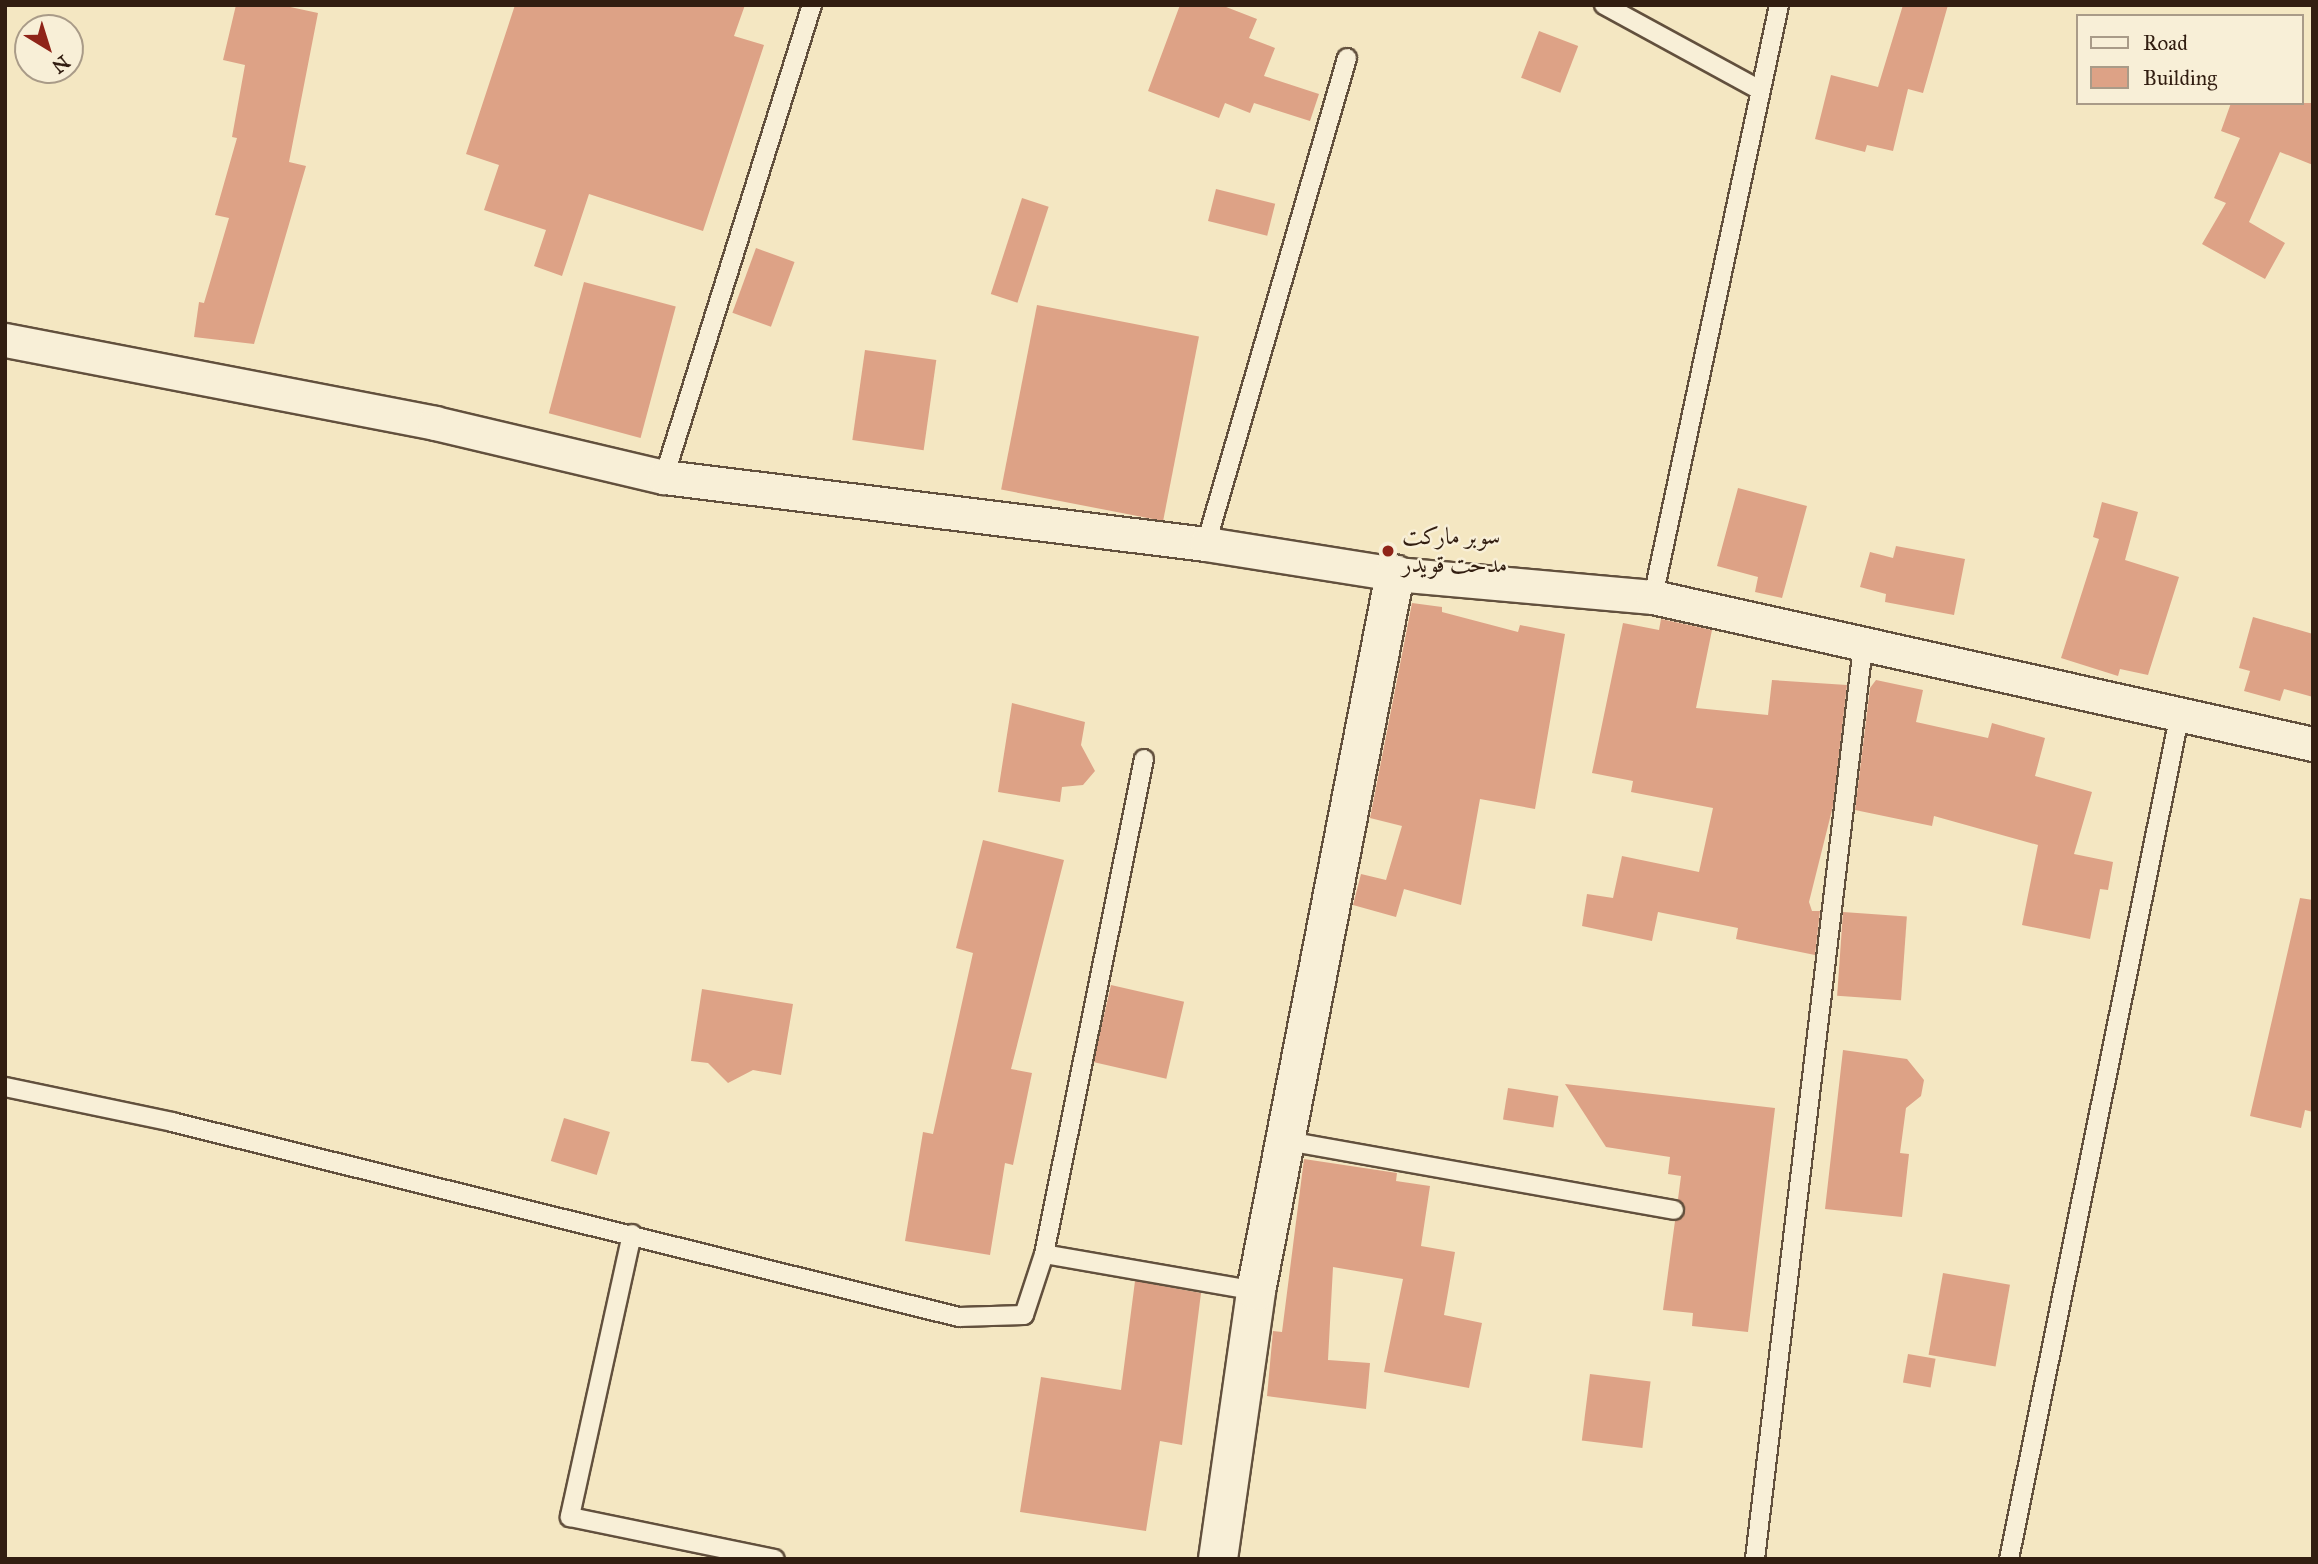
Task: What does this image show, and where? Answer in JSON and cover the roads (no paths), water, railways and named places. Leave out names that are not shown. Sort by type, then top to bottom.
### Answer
[{"type":"street","points":[[5,340],[435,423],[664,477],[1206,544],[1395,575],[1653,597],[1863,647],[2180,713],[2313,744]]},
{"type":"street","points":[[1218,1559],[1256,1291],[1395,575]]},
{"type":"lane","points":[[664,477],[812,5]]},
{"type":"lane","points":[[1604,5],[1759,90]]},
{"type":"lane","points":[[1653,597],[1779,5]]},
{"type":"lane","points":[[1206,544],[1347,58]]},
{"type":"lane","points":[[1755,1559],[1863,647]]},
{"type":"lane","points":[[2009,1559],[2180,713]]},
{"type":"lane","points":[[5,1087],[632,1234],[959,1317],[1024,1315],[1044,1254],[1144,759]]},
{"type":"lane","points":[[1287,1141],[1674,1210]]},
{"type":"lane","points":[[632,1234],[570,1517],[775,1559]]},
{"type":"lane","points":[[1044,1254],[1256,1291]]},
{"type":"place","name":"سوبر ماركت مدحت قويدر","points":[[1388,551]]}]
